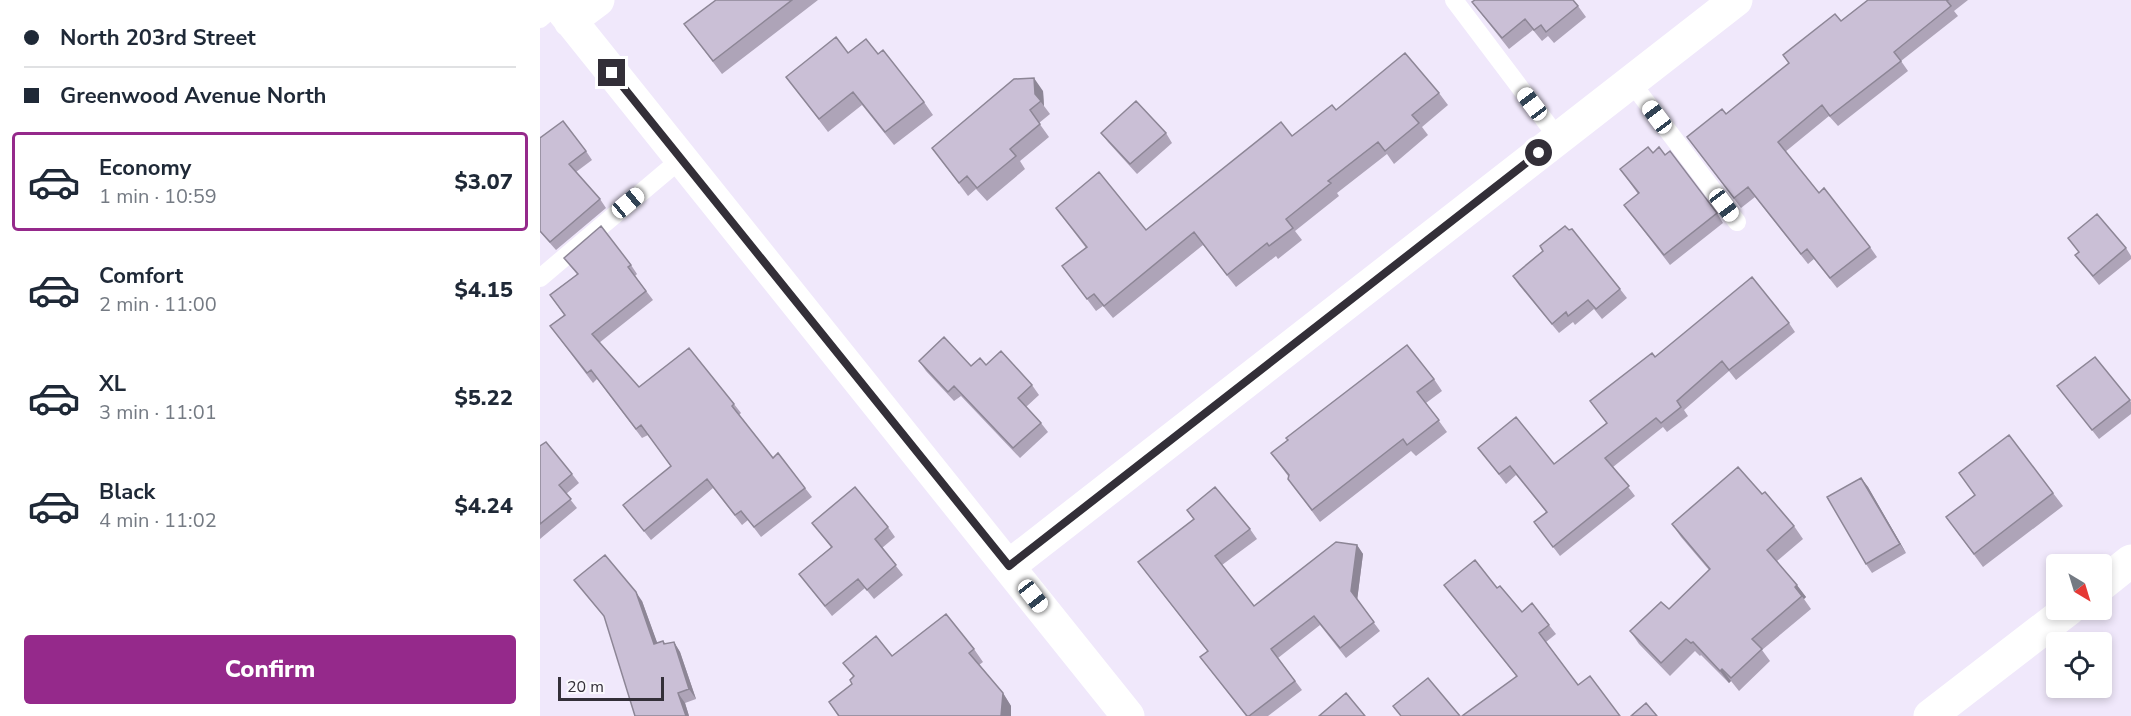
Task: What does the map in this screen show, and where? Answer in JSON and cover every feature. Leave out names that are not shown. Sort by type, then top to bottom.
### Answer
[{"type":"street","points":[[598,0],[555,11],[681,159],[1128,716]]},
{"type":"street","points":[[1009,566],[1736,0]]},
{"type":"street","points":[[2112,576],[2131,561]]},
{"type":"street","points":[[1930,716],[2055,620]]},
{"type":"lane","points":[[1454,0],[1558,138]]},
{"type":"lane","points":[[1623,88],[1737,222]]},
{"type":"lane","points":[[540,278],[681,159]]},
{"type":"building","points":[[716,0],[792,0],[713,61],[684,24]]},
{"type":"building","points":[[1475,0],[1573,0],[1578,6],[1546,32],[1541,25],[1534,30],[1525,19],[1502,38],[1472,2]]},
{"type":"building","points":[[1868,0],[1948,0],[1951,6],[1894,52],[1901,61],[1830,116],[1822,105],[1778,142],[1819,193],[1824,188],[1870,247],[1830,278],[1807,249],[1801,254],[1748,187],[1734,198],[1687,137],[1722,109],[1726,114],[1789,63],[1783,55],[1835,14],[1841,21]]},
{"type":"building","points":[[836,37],[848,53],[866,39],[878,54],[883,50],[924,102],[885,132],[853,92],[819,119],[786,77]]},
{"type":"building","points":[[1405,53],[1439,93],[1412,115],[1419,123],[1385,151],[1378,142],[1328,181],[1331,183],[1286,219],[1293,228],[1269,246],[1267,243],[1227,275],[1194,232],[1104,306],[1094,294],[1087,299],[1062,266],[1087,247],[1056,208],[1099,172],[1146,230],[1281,122],[1292,136],[1332,105],[1336,110]]},
{"type":"building","points":[[1034,78],[1035,94],[1041,101],[1030,110],[1040,124],[1010,149],[1016,156],[977,188],[967,176],[959,183],[932,148],[1014,79]]},
{"type":"building","points":[[1136,101],[1166,133],[1130,164],[1101,133]]},
{"type":"building","points":[[563,121],[586,151],[569,164],[600,199],[550,242],[540,231],[540,138]]},
{"type":"building","points":[[1648,147],[1653,153],[1659,147],[1665,155],[1670,151],[1717,213],[1664,255],[1624,205],[1639,193],[1620,169]]},
{"type":"building","points":[[2097,214],[2126,248],[2093,276],[2075,255],[2079,252],[2068,238]]},
{"type":"building","points":[[601,226],[631,265],[628,267],[646,291],[592,334],[639,387],[689,348],[773,458],[778,453],[805,488],[754,527],[741,511],[735,515],[707,479],[644,531],[623,505],[671,466],[641,425],[636,429],[591,370],[587,373],[550,326],[565,315],[550,295],[578,274],[564,258]]},
{"type":"building","points":[[1565,226],[1569,230],[1572,229],[1620,289],[1596,309],[1588,300],[1568,316],[1566,312],[1552,324],[1513,276],[1543,251],[1540,246]]},
{"type":"building","points":[[1752,277],[1789,323],[1729,370],[1722,361],[1677,401],[1681,407],[1661,423],[1656,418],[1605,458],[1629,486],[1553,547],[1534,522],[1547,512],[1510,466],[1499,474],[1478,448],[1516,417],[1554,464],[1607,423],[1590,401],[1652,353],[1655,357]]},
{"type":"building","points":[[944,337],[971,366],[980,358],[986,365],[1001,351],[1032,385],[1018,398],[1041,423],[1013,448],[954,386],[948,392],[919,361]]},
{"type":"building","points":[[1407,345],[1434,379],[1417,392],[1439,420],[1407,445],[1403,439],[1312,510],[1271,453],[1288,440],[1286,438]]},
{"type":"building","points":[[2095,357],[2130,400],[2092,430],[2057,386]]},
{"type":"building","points":[[2009,435],[2053,493],[1974,554],[1946,517],[1975,495],[1959,473]]},
{"type":"building","points":[[546,442],[572,474],[559,485],[571,499],[540,524],[540,446]]},
{"type":"building","points":[[1738,467],[1762,494],[1765,492],[1794,526],[1767,550],[1797,585],[1795,587],[1802,596],[1752,639],[1762,649],[1731,678],[1722,669],[1720,671],[1693,642],[1686,639],[1661,663],[1630,631],[1661,602],[1669,609],[1710,569],[1672,524]]},
{"type":"building","points":[[1861,478],[1900,544],[1866,564],[1827,497]]},
{"type":"building","points":[[855,487],[888,527],[875,539],[896,565],[867,590],[858,579],[825,606],[799,574],[832,547],[812,523]]},
{"type":"building","points":[[1215,487],[1250,529],[1215,556],[1254,606],[1336,542],[1357,545],[1351,591],[1374,622],[1340,648],[1314,616],[1271,649],[1295,681],[1249,716],[1200,657],[1208,651],[1138,562],[1194,519],[1187,510]]},
{"type":"building","points":[[605,555],[636,592],[654,644],[663,641],[664,644],[674,642],[689,689],[678,693],[686,716],[635,716],[604,616],[574,580]]},
{"type":"building","points":[[1475,560],[1497,588],[1500,586],[1522,612],[1532,603],[1549,625],[1539,633],[1578,685],[1590,676],[1620,716],[1462,716],[1517,676],[1444,585]]},
{"type":"building","points":[[946,614],[974,649],[969,653],[1003,693],[1001,716],[839,716],[829,702],[852,684],[850,680],[854,676],[843,663],[876,636],[892,656]]},
{"type":"building","points":[[1428,678],[1460,716],[1401,716],[1393,706]]},
{"type":"building","points":[[1346,693],[1365,716],[1319,716]]},
{"type":"building","points":[[1646,703],[1657,716],[1631,716]]},
{"type":"route","points":[[612,73],[1009,566],[1539,153]]}]
